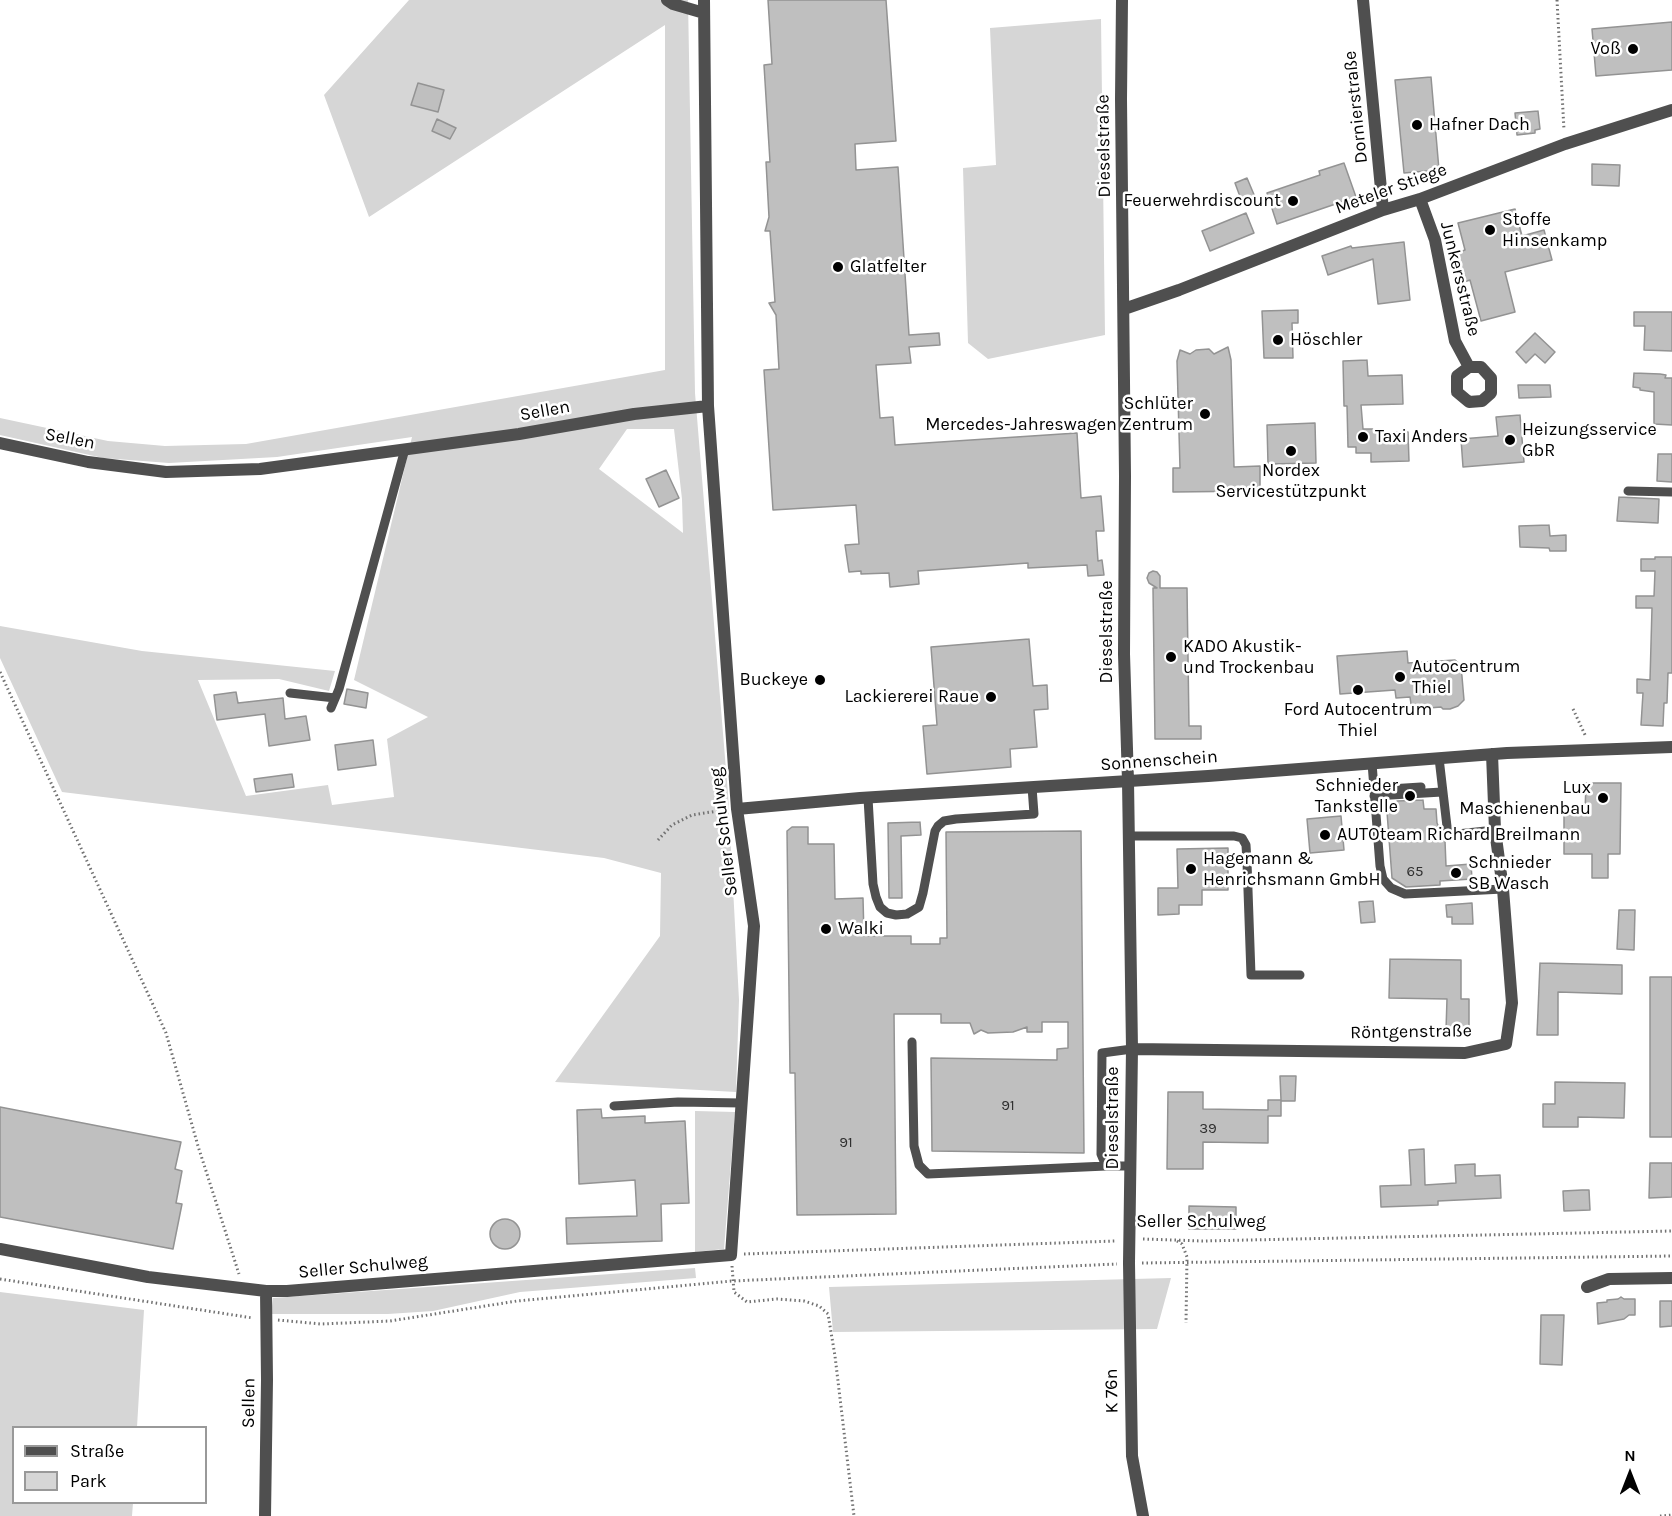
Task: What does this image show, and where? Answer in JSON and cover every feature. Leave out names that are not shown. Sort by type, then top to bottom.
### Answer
[{"type":"street","points":[[667,0],[704,14]]},
{"type":"street","points":[[704,0],[708,406]]},
{"type":"street","name":"Dieselstraße","points":[[1122,0],[1124,654],[1131,1049],[1130,1263]]},
{"type":"street","name":"Dornierstraße","points":[[1363,0],[1383,210]]},
{"type":"street","name":"Meteler Stiege","points":[[1124,309],[1179,290],[1383,210],[1420,199],[1565,144],[1672,110]]},
{"type":"street","name":"Junkersstraße","points":[[1420,199],[1435,240],[1455,341],[1469,367]]},
{"type":"street","name":"Sellen","points":[[0,443],[88,462],[166,472],[260,469],[519,434],[634,414],[708,406]]},
{"type":"street","name":"Seller Schulweg","points":[[0,1249],[148,1276],[266,1291],[731,1255],[754,926],[737,809],[708,406]]},
{"type":"street","name":"Sonnenschein","points":[[737,809],[1492,754],[1672,747]]},
{"type":"street","name":"Röntgenstraße","points":[[1131,1049],[1465,1053],[1506,1044],[1512,1003],[1503,889],[1495,830],[1492,754]]},
{"type":"street","name":"K 76n","points":[[1130,1263],[1131,1456],[1143,1516]]},
{"type":"street","points":[[1587,1287],[1609,1279],[1672,1278]]},
{"type":"street","name":"Sellen","points":[[266,1291],[266,1516]]},
{"type":"lane","points":[[331,708],[405,449]]},
{"type":"lane","points":[[1628,491],[1672,492]]},
{"type":"lane","points":[[290,693],[335,698]]},
{"type":"lane","points":[[1439,758],[1448,834],[1495,830]]},
{"type":"lane","points":[[1372,763],[1380,866],[1383,879],[1391,888],[1406,894],[1503,889]]},
{"type":"lane","points":[[868,798],[874,891],[880,907],[887,913],[896,915],[907,914],[919,907],[938,826],[944,821],[956,819],[1034,814],[1032,787]]},
{"type":"lane","points":[[1374,793],[1442,789]]},
{"type":"lane","points":[[1129,836],[1234,836],[1242,838],[1246,845],[1251,975],[1300,975]]},
{"type":"lane","points":[[912,1042],[914,1146],[919,1165],[928,1174],[1131,1166]]},
{"type":"lane","points":[[1106,1166],[1101,1154],[1102,1053],[1131,1049]]},
{"type":"lane","points":[[614,1106],[678,1102],[742,1103]]},
{"type":"path","points":[[1557,0],[1565,144]]},
{"type":"path","points":[[0,672],[166,1033],[198,1146],[244,1290]]},
{"type":"path","points":[[1573,709],[1592,750]]},
{"type":"path","points":[[658,840],[672,825],[692,815],[737,809]]},
{"type":"path","name":"Seller Schulweg","points":[[731,1255],[1130,1240],[1672,1231]]},
{"type":"path","points":[[1176,1240],[1182,1244],[1187,1257],[1186,1323]]},
{"type":"path","points":[[731,1255],[734,1292],[747,1302],[777,1299],[804,1301],[819,1306],[828,1314],[854,1516]]},
{"type":"path","points":[[0,1279],[267,1319],[321,1324],[390,1321],[517,1301],[732,1281],[1130,1263],[1672,1256]]},
{"type":"path","points":[[1660,1516],[1672,1515]]},
{"type":"green space","points":[[409,0],[688,0],[695,393],[728,794],[739,1000],[736,1092],[555,1082],[660,936],[661,873],[604,858],[62,792],[0,658],[0,626],[142,651],[335,671],[329,691],[279,679],[198,680],[246,796],[328,785],[332,805],[394,797],[387,739],[428,717],[354,680],[412,437],[277,457],[169,463],[103,458],[0,435],[0,418],[108,441],[165,446],[246,444],[665,370],[665,25],[369,217],[324,95]],"holes":[[[627,429],[674,429],[682,499],[683,533],[599,469]]]},
{"type":"green space","points":[[1101,19],[1105,335],[988,359],[968,343],[963,168],[996,165],[990,28]]},
{"type":"green space","points":[[695,1111],[735,1112],[724,1249],[695,1252]]},
{"type":"green space","points":[[695,1268],[696,1278],[520,1292],[433,1311],[388,1314],[271,1314],[273,1298]]},
{"type":"green space","points":[[1171,1278],[1157,1329],[833,1332],[829,1287]]},
{"type":"green space","points":[[0,1292],[144,1310],[137,1426],[12,1426],[12,1504],[133,1504],[132,1516],[0,1516]]},
{"type":"building","name":"Glatfelter","points":[[768,0],[886,0],[896,141],[855,144],[856,170],[898,167],[909,335],[939,333],[940,345],[909,347],[911,363],[876,365],[880,418],[893,417],[895,445],[1077,433],[1081,498],[1101,496],[1104,531],[1096,531],[1098,561],[1102,560],[1104,575],[1088,576],[1087,565],[1028,568],[1028,563],[918,571],[919,584],[890,587],[889,573],[849,572],[845,545],[859,544],[856,505],[773,510],[764,370],[779,369],[776,315],[769,303],[775,302],[770,231],[765,231],[769,217],[766,162],[770,162],[764,65],[772,64]]},
{"type":"building","name":"Voß","points":[[1672,22],[1672,70],[1596,76],[1592,29]]},
{"type":"building","name":"Hafner Dach","points":[[1431,77],[1439,170],[1404,173],[1395,80]]},
{"type":"building","points":[[418,83],[444,90],[438,112],[411,105]]},
{"type":"building","points":[[1538,111],[1540,129],[1535,130],[1535,133],[1517,135],[1515,113]]},
{"type":"building","points":[[437,119],[456,128],[450,139],[432,131]]},
{"type":"building","points":[[1344,163],[1356,197],[1277,224],[1267,193],[1320,175],[1319,171]]},
{"type":"building","points":[[1592,164],[1620,165],[1619,186],[1592,185]]},
{"type":"building","points":[[1247,178],[1255,197],[1242,202],[1235,183]]},
{"type":"building","points":[[1515,209],[1522,236],[1544,230],[1552,260],[1505,272],[1515,312],[1481,321],[1470,280],[1464,282],[1456,253],[1465,250],[1458,223]]},
{"type":"building","points":[[1246,213],[1254,233],[1210,251],[1202,231]]},
{"type":"building","points":[[1404,242],[1410,300],[1378,304],[1373,259],[1328,275],[1322,256],[1351,246],[1352,248]]},
{"type":"building","name":"Höschler","points":[[1298,310],[1298,323],[1292,323],[1293,358],[1264,358],[1262,311]]},
{"type":"building","points":[[1634,312],[1672,312],[1672,351],[1644,350],[1645,326],[1634,326]]},
{"type":"building","points":[[1535,333],[1555,352],[1545,363],[1535,354],[1526,363],[1516,352]]},
{"type":"building","name":"Schlüter Mercedes-Jahreswagen Zentrum","points":[[1228,347],[1231,360],[1234,467],[1260,466],[1260,491],[1173,492],[1173,468],[1180,468],[1177,361],[1180,350],[1190,354],[1196,350],[1209,349],[1214,354]]},
{"type":"building","points":[[1367,360],[1368,376],[1402,375],[1403,404],[1361,405],[1363,429],[1381,429],[1381,433],[1408,432],[1409,461],[1371,462],[1371,453],[1356,453],[1356,447],[1348,447],[1343,361]]},
{"type":"building","points":[[1634,373],[1660,374],[1666,375],[1665,378],[1672,378],[1672,425],[1654,424],[1654,392],[1633,387]]},
{"type":"building","points":[[1518,385],[1550,385],[1551,397],[1519,398]]},
{"type":"building","points":[[1520,415],[1524,462],[1463,467],[1461,439],[1498,436],[1496,417]]},
{"type":"building","points":[[1315,423],[1316,463],[1268,464],[1267,425]]},
{"type":"building","points":[[1658,454],[1672,454],[1672,482],[1657,481]]},
{"type":"building","points":[[666,470],[679,498],[659,507],[646,479]]},
{"type":"building","points":[[1619,497],[1659,499],[1658,523],[1617,521]]},
{"type":"building","points":[[1549,525],[1550,536],[1566,535],[1566,551],[1520,547],[1519,526]]},
{"type":"building","points":[[1655,557],[1672,557],[1672,673],[1668,673],[1667,703],[1664,703],[1663,726],[1641,725],[1643,693],[1637,693],[1637,679],[1650,680],[1652,608],[1636,608],[1636,596],[1654,596],[1655,571],[1641,571],[1641,559],[1655,559]]},
{"type":"building","name":"KADO Akustik- und Trockenbau","points":[[1153,571],[1160,576],[1160,588],[1187,588],[1189,726],[1201,726],[1201,739],[1155,739],[1153,588],[1157,588],[1149,583],[1147,578]]},
{"type":"building","name":"Lackiererei Raue","points":[[1029,639],[1033,686],[1047,685],[1048,709],[1034,710],[1037,747],[1010,749],[1011,767],[927,774],[923,726],[937,725],[931,647]]},
{"type":"building","name":"Autocentrum Thiel","points":[[1407,651],[1408,663],[1455,660],[1461,665],[1464,700],[1458,706],[1450,709],[1441,707],[1417,709],[1411,704],[1410,697],[1396,698],[1395,690],[1340,694],[1337,656]]},
{"type":"building","points":[[347,689],[368,693],[366,708],[344,704]]},
{"type":"building","points":[[236,692],[238,703],[283,698],[285,719],[306,716],[310,740],[269,746],[265,714],[217,720],[214,695]]},
{"type":"building","points":[[373,740],[376,765],[338,770],[335,745]]},
{"type":"building","points":[[292,774],[294,787],[256,792],[254,779]]},
{"type":"building","points":[[1586,783],[1621,783],[1620,854],[1608,854],[1608,878],[1592,878],[1592,854],[1564,854],[1564,812],[1585,812]]},
{"type":"building","points":[[1423,800],[1424,809],[1436,809],[1437,823],[1445,841],[1446,866],[1471,864],[1472,879],[1440,881],[1440,885],[1406,887],[1392,878],[1387,812],[1398,811],[1397,801]]},
{"type":"building","name":"AUTOteam Richard Breilmann","points":[[1341,816],[1344,850],[1310,853],[1307,819]]},
{"type":"building","name":"Walki","points":[[920,822],[921,835],[901,836],[902,898],[889,898],[888,823]]},
{"type":"building","points":[[792,827],[808,827],[808,844],[834,844],[835,899],[863,898],[864,936],[911,936],[911,944],[940,944],[940,938],[947,938],[946,832],[1081,831],[1084,1153],[932,1151],[931,1058],[1057,1060],[1057,1049],[1068,1048],[1068,1022],[1042,1022],[1042,1032],[1027,1032],[1027,1027],[1013,1032],[988,1033],[981,1030],[974,1034],[970,1023],[941,1023],[941,1014],[894,1014],[896,1214],[797,1215],[795,1073],[790,1073],[787,831]]},
{"type":"building","points":[[1228,848],[1228,890],[1202,890],[1202,905],[1179,905],[1179,914],[1158,915],[1158,888],[1178,888],[1177,849]]},
{"type":"building","points":[[1373,901],[1375,922],[1361,923],[1359,902]]},
{"type":"building","points":[[1472,903],[1473,924],[1452,924],[1452,917],[1447,917],[1446,905]]},
{"type":"building","points":[[1619,910],[1635,910],[1634,950],[1617,949]]},
{"type":"building","points":[[1390,959],[1461,960],[1461,999],[1469,999],[1469,1030],[1446,1030],[1447,999],[1389,998]]},
{"type":"building","points":[[1540,963],[1622,965],[1622,994],[1558,992],[1558,1035],[1537,1035]]},
{"type":"building","points":[[1650,977],[1672,977],[1672,1137],[1650,1137]]},
{"type":"building","points":[[1280,1076],[1296,1076],[1295,1101],[1281,1101],[1281,1116],[1268,1116],[1268,1143],[1203,1142],[1203,1169],[1167,1169],[1168,1092],[1203,1092],[1203,1109],[1268,1110],[1268,1100],[1281,1100]]},
{"type":"building","points":[[1555,1082],[1625,1083],[1624,1118],[1578,1117],[1578,1127],[1543,1127],[1543,1104],[1555,1104]]},
{"type":"building","points":[[0,1107],[181,1142],[175,1169],[182,1171],[176,1203],[182,1204],[173,1249],[0,1217]]},
{"type":"building","points":[[601,1109],[602,1118],[645,1116],[645,1123],[685,1121],[689,1203],[661,1204],[662,1241],[567,1244],[566,1218],[637,1216],[635,1180],[579,1184],[577,1110]]},
{"type":"building","points":[[1424,1149],[1425,1185],[1456,1183],[1455,1165],[1475,1164],[1475,1176],[1500,1175],[1501,1198],[1438,1201],[1438,1205],[1381,1207],[1380,1186],[1411,1185],[1409,1150]]},
{"type":"building","points":[[1650,1163],[1672,1163],[1672,1197],[1649,1198]]},
{"type":"building","points":[[1589,1190],[1590,1210],[1564,1211],[1563,1191]]},
{"type":"building","points":[[1189,1206],[1236,1207],[1236,1229],[1189,1229]]},
{"type":"building","points":[[505,1219],[516,1223],[520,1234],[516,1245],[505,1249],[494,1245],[490,1234],[494,1223]]},
{"type":"building","points":[[1621,1297],[1635,1299],[1635,1315],[1598,1324],[1597,1303]]},
{"type":"building","points":[[1660,1301],[1672,1301],[1672,1326],[1660,1327]]},
{"type":"building","points":[[1541,1315],[1564,1315],[1562,1365],[1540,1364]]},
{"type":"place","name":"Voß","points":[[1633,49]]},
{"type":"place","name":"Hafner Dach","points":[[1417,125]]},
{"type":"place","name":"Feuerwehrdiscount","points":[[1293,201]]},
{"type":"place","name":"Stoffe Hinsenkamp","points":[[1490,230]]},
{"type":"place","name":"Glatfelter","points":[[838,267]]},
{"type":"place","name":"Höschler","points":[[1278,340]]},
{"type":"place","name":"Schlüter Mercedes-Jahreswagen Zentrum","points":[[1205,414]]},
{"type":"place","name":"Taxi Anders","points":[[1363,437]]},
{"type":"place","name":"Heizungsservice GbR","points":[[1510,440]]},
{"type":"place","name":"Nordex Servicestützpunkt","points":[[1291,451]]},
{"type":"place","name":"KADO Akustik- und Trockenbau","points":[[1171,657]]},
{"type":"place","name":"Autocentrum Thiel","points":[[1400,677]]},
{"type":"place","name":"Buckeye","points":[[820,680]]},
{"type":"place","name":"Ford Autocentrum Thiel","points":[[1358,690]]},
{"type":"place","name":"Lackiererei Raue","points":[[991,697]]},
{"type":"place","name":"Schnieder Tankstelle","points":[[1410,796]]},
{"type":"place","name":"Lux Maschienenbau","points":[[1603,798]]},
{"type":"place","name":"AUTOteam Richard Breilmann","points":[[1325,835]]},
{"type":"place","name":"Hagemann & Henrichsmann GmbH","points":[[1191,869]]},
{"type":"place","name":"Schnieder SB Wasch","points":[[1456,873]]},
{"type":"place","name":"Walki","points":[[826,929]]}]
